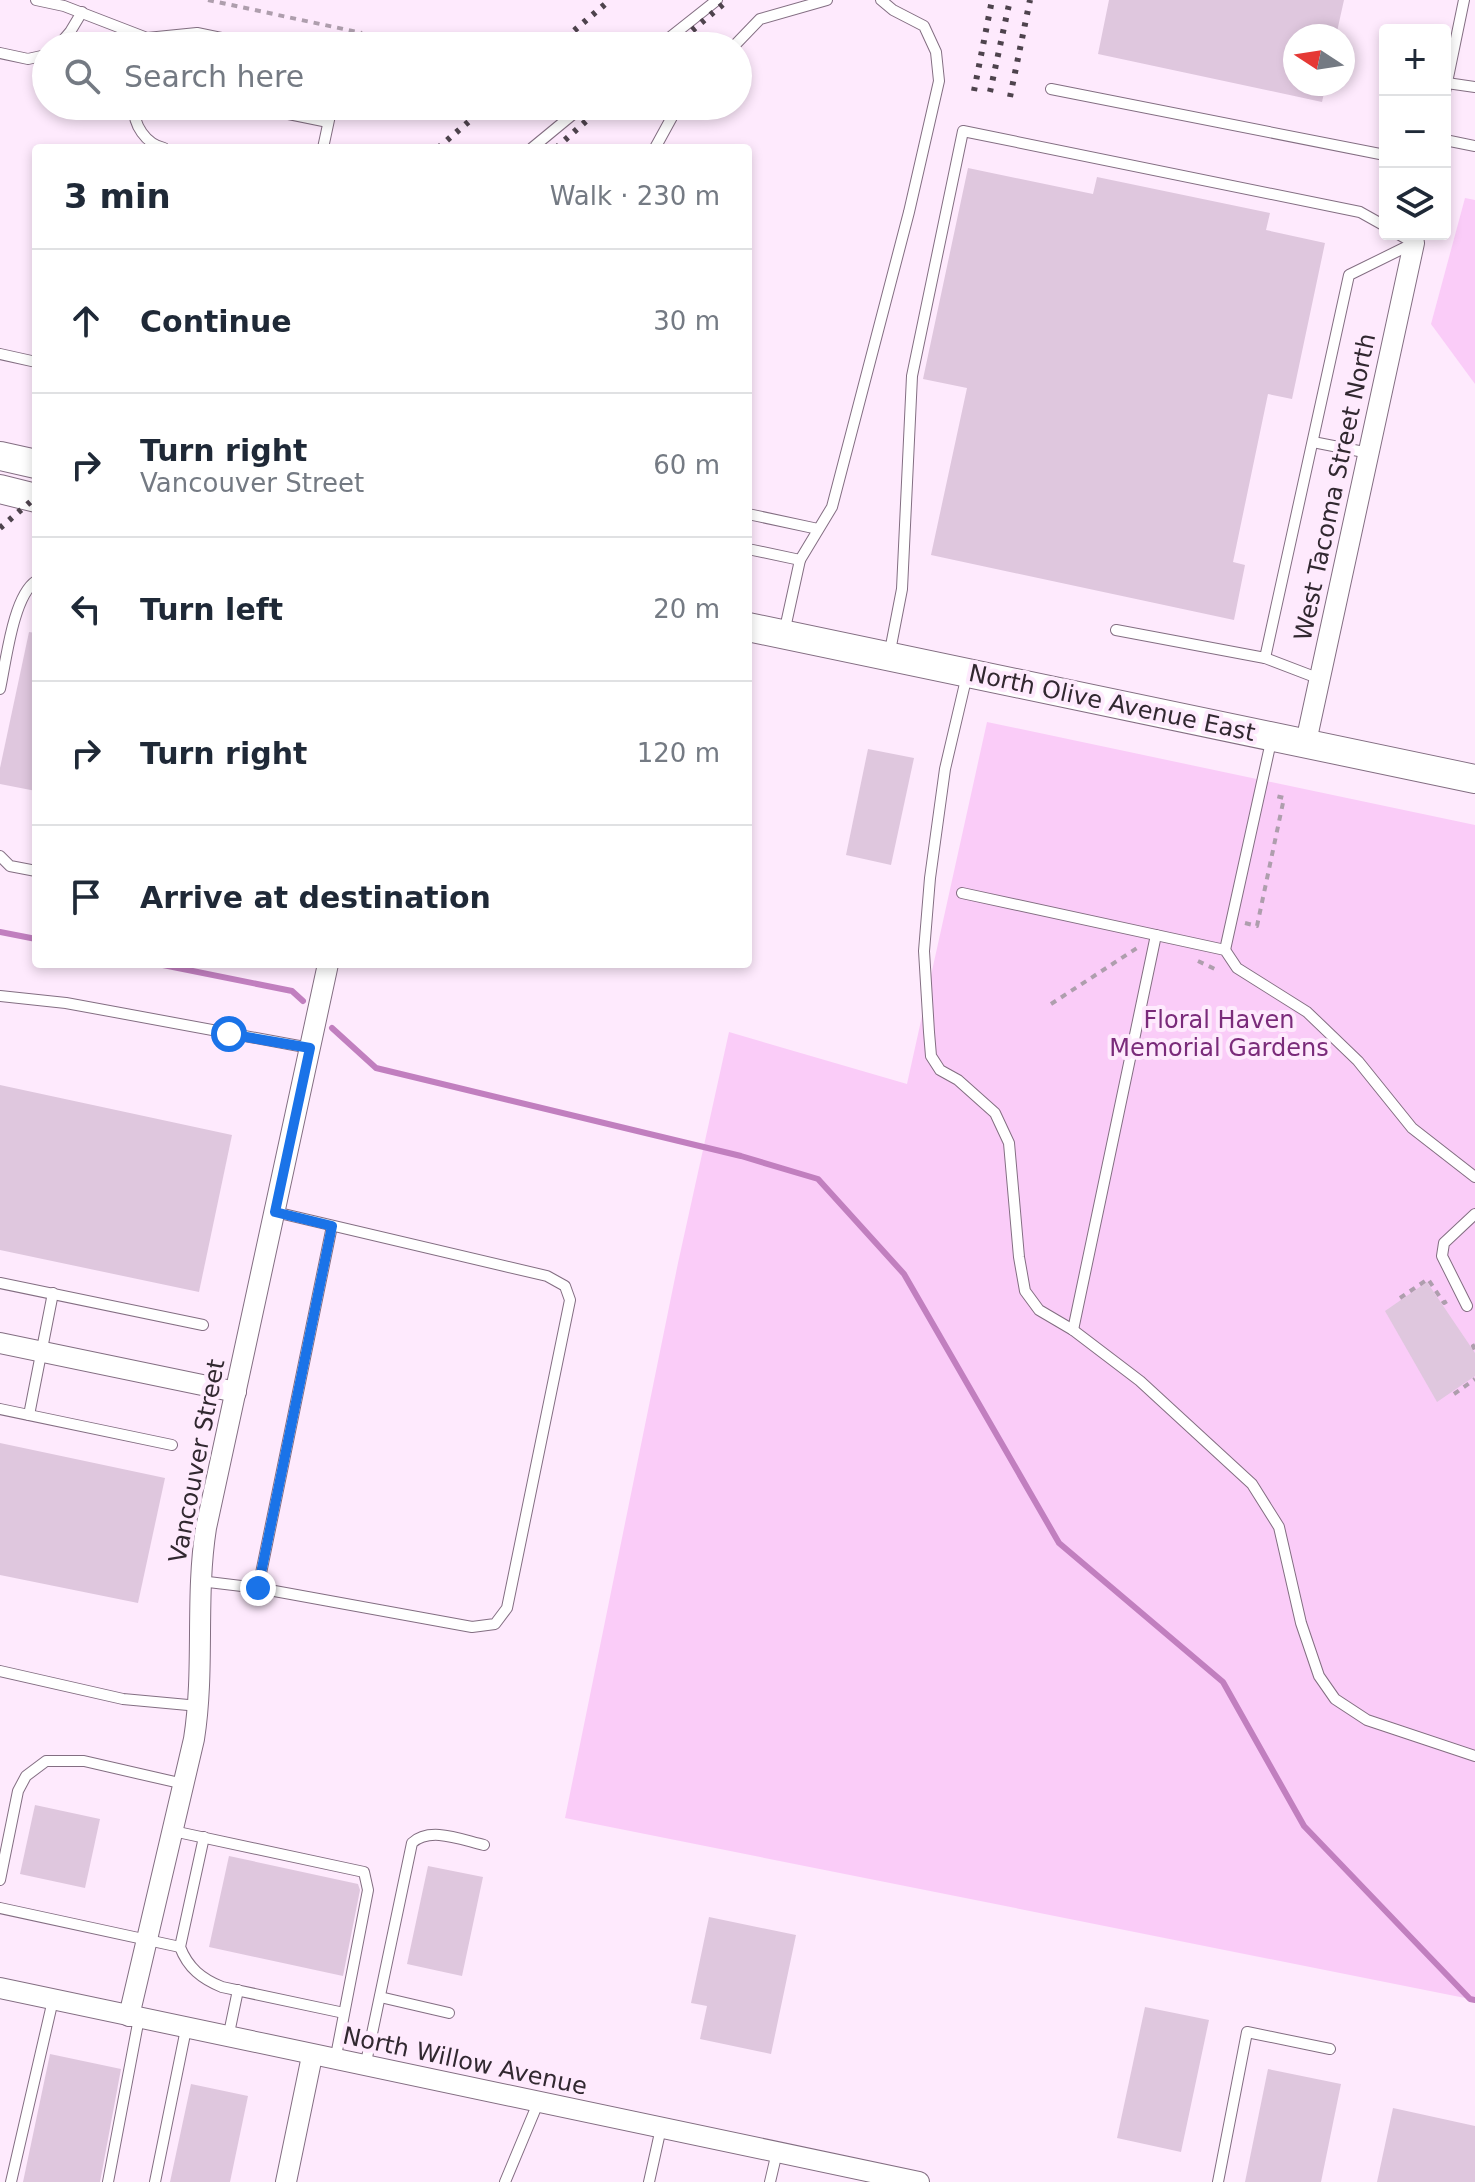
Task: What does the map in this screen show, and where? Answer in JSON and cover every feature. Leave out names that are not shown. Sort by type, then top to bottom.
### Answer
[{"type":"street","name":"West Tacoma Street North","points":[[1306,742],[1369,453],[1408,240]]},
{"type":"street","points":[[0,456],[32,463]]},
{"type":"street","points":[[0,489],[32,497]]},
{"type":"street","name":"North Olive Avenue East","points":[[752,628],[1475,779]]},
{"type":"street","name":"Vancouver Street","points":[[134,2017],[147,1940],[199,1706],[200,1568],[206,1528],[327,968]]},
{"type":"street","points":[[0,1343],[236,1392]]},
{"type":"street","name":"North Willow Avenue","points":[[0,1988],[919,2182]]},
{"type":"street","points":[[286,2182],[312,2056]]},
{"type":"lane","points":[[36,0],[82,12],[125,32]]},
{"type":"lane","points":[[677,32],[717,0]]},
{"type":"lane","points":[[747,32],[760,19],[827,0]]},
{"type":"lane","points":[[783,635],[800,560],[832,507],[909,212],[939,81],[936,52],[924,26],[881,0]]},
{"type":"lane","points":[[1451,63],[1464,0]]},
{"type":"lane","points":[[70,32],[82,12]]},
{"type":"lane","points":[[0,53],[32,58]]},
{"type":"lane","points":[[1451,87],[1475,87]]},
{"type":"lane","points":[[1051,89],[1379,154]]},
{"type":"lane","points":[[136,120],[140,131],[154,144]]},
{"type":"lane","points":[[318,120],[328,122],[324,144]]},
{"type":"lane","points":[[537,144],[566,120]]},
{"type":"lane","points":[[657,144],[670,120]]},
{"type":"lane","points":[[889,657],[902,589],[912,376],[963,131],[1360,212],[1379,223]]},
{"type":"lane","points":[[1451,141],[1475,146]]},
{"type":"lane","points":[[1265,658],[1349,275],[1404,240]]},
{"type":"lane","points":[[0,354],[32,361]]},
{"type":"lane","points":[[1313,442],[1369,453]]},
{"type":"lane","points":[[752,515],[818,529]]},
{"type":"lane","points":[[752,550],[800,560]]},
{"type":"lane","points":[[0,689],[20,601],[32,583]]},
{"type":"lane","points":[[1116,630],[1265,658],[1320,679]]},
{"type":"lane","points":[[967,673],[945,769],[929,893],[924,951],[931,1056],[940,1070],[958,1080],[995,1113],[1009,1143],[1025,1291],[1039,1310],[1073,1330],[1140,1381],[1252,1484],[1279,1527],[1301,1623],[1319,1676],[1335,1699],[1367,1720],[1475,1756]]},
{"type":"lane","points":[[1225,950],[1272,735]]},
{"type":"lane","points":[[0,856],[10,866],[32,870]]},
{"type":"lane","points":[[962,893],[1225,950],[1237,968],[1307,1012],[1358,1061],[1412,1128],[1475,1177]]},
{"type":"lane","points":[[1073,1330],[1156,935]]},
{"type":"lane","points":[[0,996],[66,1003],[310,1048]]},
{"type":"lane","points":[[200,1581],[258,1588],[472,1627],[495,1624],[507,1608],[564,1331],[570,1300],[565,1286],[547,1276],[275,1212]]},
{"type":"lane","points":[[1467,1306],[1442,1256],[1444,1243],[1475,1214]]},
{"type":"lane","points":[[258,1588],[332,1226]]},
{"type":"lane","points":[[0,1283],[203,1325]]},
{"type":"lane","points":[[29,1415],[53,1293]]},
{"type":"lane","points":[[0,1409],[172,1445]]},
{"type":"lane","points":[[0,1671],[123,1699],[199,1706]]},
{"type":"lane","points":[[0,1880],[18,1791],[26,1776],[46,1761],[84,1761],[184,1784]]},
{"type":"lane","points":[[173,1831],[364,1872],[368,1890],[335,2061]]},
{"type":"lane","points":[[365,2067],[412,1843],[419,1836],[432,1834],[484,1845]]},
{"type":"lane","points":[[204,1837],[180,1947],[189,1963],[206,1981],[344,2013]]},
{"type":"lane","points":[[0,1908],[180,1947]]},
{"type":"lane","points":[[228,2038],[238,1990]]},
{"type":"lane","points":[[380,1997],[449,2013]]},
{"type":"lane","points":[[11,2182],[53,2000]]},
{"type":"lane","points":[[108,2182],[134,2017]]},
{"type":"lane","points":[[155,2182],[186,2029]]},
{"type":"lane","points":[[1218,2182],[1247,2032],[1330,2049]]},
{"type":"lane","points":[[505,2182],[538,2103]]},
{"type":"lane","points":[[649,2182],[661,2128]]},
{"type":"lane","points":[[770,2182],[777,2152]]},
{"type":"path","points":[[208,0],[357,32]]},
{"type":"path","points":[[1240,924],[1257,926],[1275,841],[1284,798],[1271,795],[1269,787]]},
{"type":"path","points":[[1135,941],[1140,959]]},
{"type":"path","points":[[1051,1004],[1137,948]]},
{"type":"path","points":[[1187,957],[1221,972]]},
{"type":"path","points":[[1400,1298],[1428,1279],[1444,1303],[1453,1298],[1448,1291]]},
{"type":"path","points":[[1454,1394],[1475,1379]]},
{"type":"green space","points":[[1465,198],[1475,200],[1475,384],[1431,324]]},
{"type":"green space","name":"Floral Haven Memorial Gardens","points":[[987,722],[1475,825],[1475,2000],[565,1818],[678,1263],[729,1032],[907,1084]]},
{"type":"building","points":[[1109,0],[1344,0],[1339,24],[1283,24],[1283,94],[1098,54]]},
{"type":"building","points":[[1294,96],[1323,96],[1322,102]]},
{"type":"building","points":[[968,168],[1093,194],[1097,177],[1270,213],[1266,230],[1325,243],[1292,399],[1268,394],[1233,562],[1245,565],[1234,620],[931,555],[967,388],[923,379]]},
{"type":"building","points":[[29,632],[32,632],[32,790],[0,784],[0,768]]},
{"type":"building","points":[[868,749],[914,758],[891,865],[846,855]]},
{"type":"building","points":[[0,1085],[232,1135],[199,1292],[0,1250]]},
{"type":"building","points":[[1427,1282],[1475,1353],[1475,1376],[1437,1402],[1385,1311]]},
{"type":"building","points":[[0,1443],[165,1478],[138,1603],[0,1575]]},
{"type":"building","points":[[35,1805],[100,1819],[85,1888],[20,1874]]},
{"type":"building","points":[[229,1856],[358,1884],[360,1890],[343,1976],[209,1947]]},
{"type":"building","points":[[428,1866],[483,1877],[462,1976],[407,1964]]},
{"type":"building","points":[[709,1917],[796,1935],[771,2054],[700,2039],[707,2006],[691,2003]]},
{"type":"building","points":[[1145,2007],[1209,2020],[1181,2152],[1117,2138]]},
{"type":"building","points":[[50,2054],[121,2069],[100,2182],[23,2182]]},
{"type":"building","points":[[1268,2069],[1341,2084],[1321,2182],[1245,2182]]},
{"type":"building","points":[[191,2084],[248,2096],[230,2182],[170,2182]]},
{"type":"building","points":[[1393,2108],[1475,2126],[1475,2182],[1377,2182]]},
{"type":"waterway","points":[[0,932],[32,938]]},
{"type":"waterway","points":[[178,968],[292,991],[303,1001]]},
{"type":"waterway","points":[[332,1028],[376,1068],[741,1156],[818,1179],[904,1274],[1059,1543],[1223,1682],[1304,1826],[1470,1999],[1475,2000]]},
{"type":"railway","points":[[572,32],[610,0]]},
{"type":"railway","points":[[690,32],[728,0]]},
{"type":"railway","points":[[974,91],[992,0]]},
{"type":"railway","points":[[990,92],[1010,0]]},
{"type":"railway","points":[[1010,97],[1030,0]]},
{"type":"railway","points":[[443,144],[471,120]]},
{"type":"railway","points":[[560,144],[587,120]]},
{"type":"railway","points":[[0,528],[32,500]]},
{"type":"route","points":[[229,1034],[310,1048],[275,1212],[332,1226],[258,1588]]}]
